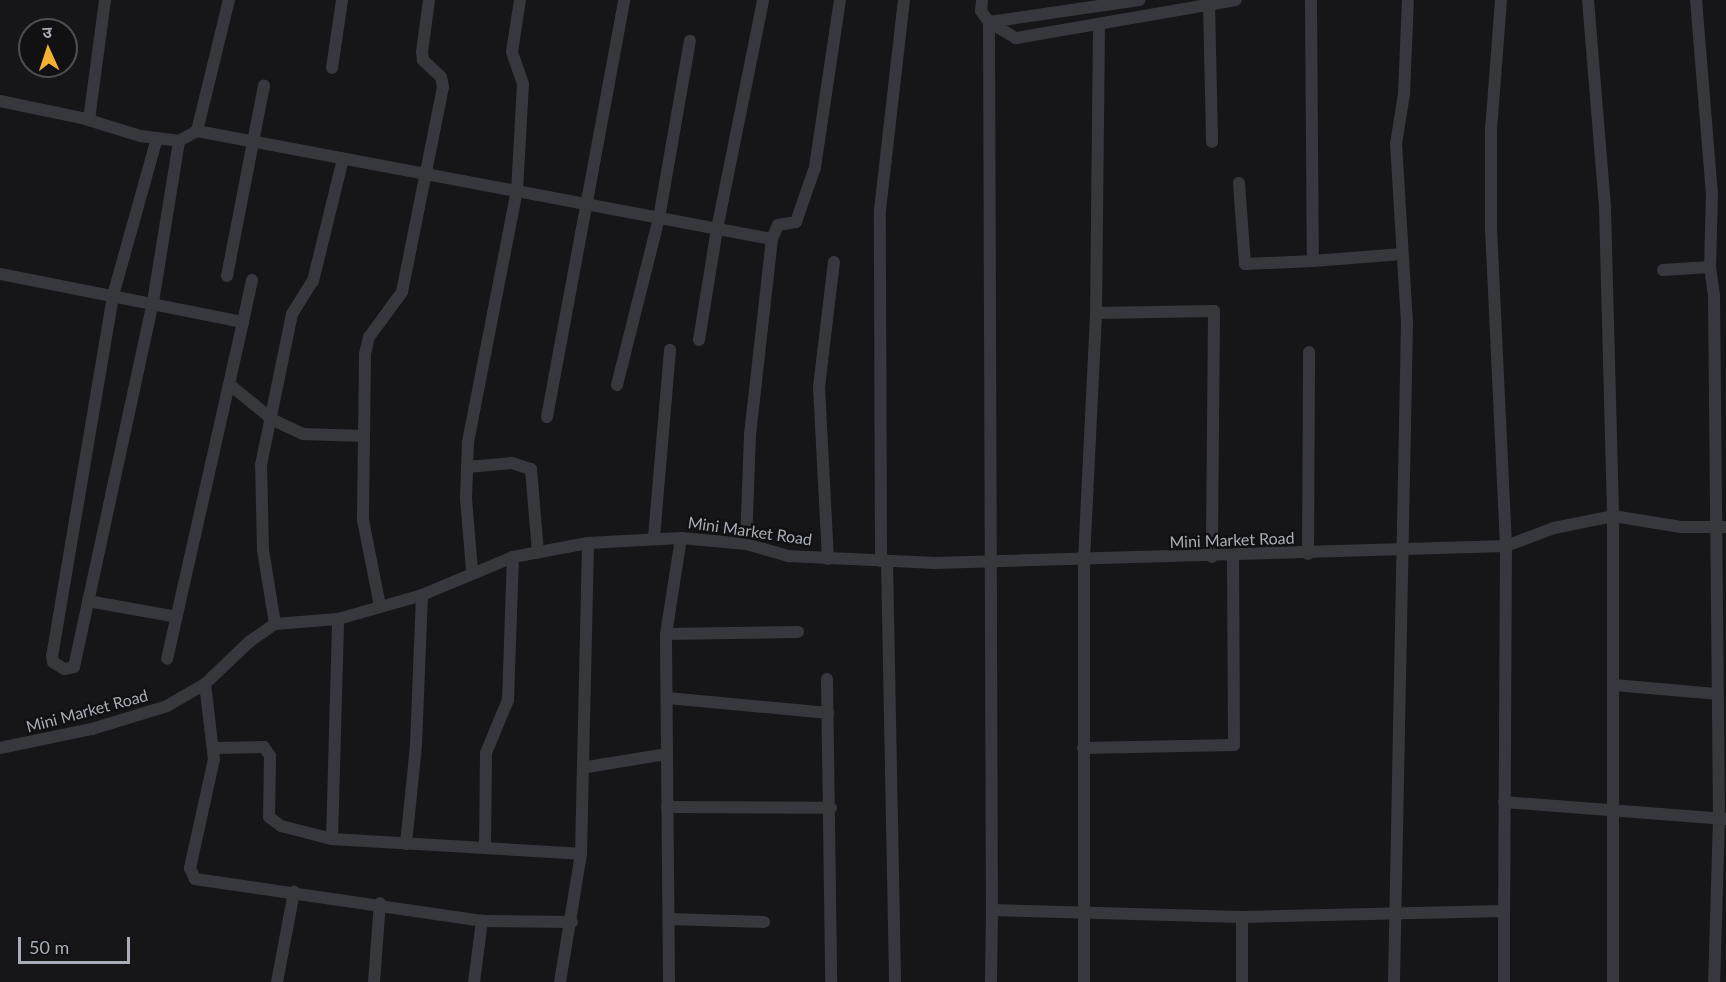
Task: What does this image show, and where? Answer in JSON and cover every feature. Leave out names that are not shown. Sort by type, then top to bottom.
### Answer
[{"type":"street","points":[[89,120],[105,0]]},
{"type":"street","points":[[332,68],[342,0]]},
{"type":"street","points":[[380,606],[363,520],[365,354],[369,337],[402,292],[443,87],[441,77],[422,52],[429,0]]},
{"type":"street","points":[[472,570],[467,467],[479,381],[517,191],[522,84],[512,52],[520,0]]},
{"type":"street","points":[[547,417],[589,205],[624,0]]},
{"type":"street","points":[[699,340],[717,229],[764,0]]},
{"type":"street","points":[[746,544],[750,435],[772,239],[778,225],[796,222],[815,166],[840,0]]},
{"type":"street","points":[[895,982],[884,561],[880,210],[904,0]]},
{"type":"street","points":[[982,0],[981,11],[989,22],[1016,38],[1099,26],[1236,0]]},
{"type":"street","points":[[989,22],[1093,4],[1139,0]]},
{"type":"street","points":[[1311,0],[1313,261]]},
{"type":"street","points":[[1394,982],[1394,916],[1406,550],[1402,254],[1396,144],[1404,94],[1408,0]]},
{"type":"street","points":[[1501,0],[1491,129],[1491,228],[1506,546],[1504,982]]},
{"type":"street","points":[[1588,0],[1604,190],[1613,516],[1613,982]]},
{"type":"street","points":[[1696,0],[1712,193],[1710,267],[1721,527],[1716,694],[1722,818],[1714,982]]},
{"type":"street","points":[[197,131],[225,1]]},
{"type":"street","points":[[1209,5],[1212,142]]},
{"type":"street","points":[[989,22],[992,562],[991,982]]},
{"type":"street","points":[[1084,982],[1083,560],[1096,313],[1099,26]]},
{"type":"street","points":[[617,385],[659,218],[690,41]]},
{"type":"street","points":[[227,276],[251,141],[264,86]]},
{"type":"street","points":[[0,101],[89,120],[157,138],[179,141],[197,131],[772,239]]},
{"type":"street","points":[[157,138],[113,297],[52,655],[58,667],[74,667],[153,302],[179,141]]},
{"type":"street","points":[[275,624],[261,509],[261,465],[273,420],[292,314],[313,281],[343,159]]},
{"type":"street","points":[[1239,183],[1245,264],[1402,254]]},
{"type":"street","points":[[828,559],[819,387],[834,262]]},
{"type":"street","points":[[1663,270],[1710,267]]},
{"type":"street","points":[[0,274],[113,297],[153,302],[243,322]]},
{"type":"street","points":[[167,659],[252,280]]},
{"type":"street","points":[[1096,313],[1214,311],[1212,556]]},
{"type":"street","points":[[654,537],[670,351]]},
{"type":"street","points":[[1308,554],[1309,352]]},
{"type":"street","points":[[230,385],[273,420],[303,434],[364,436]]},
{"type":"street","points":[[467,467],[512,463],[531,469],[538,553]]},
{"type":"street","points":[[1613,516],[1681,527],[1721,527]]},
{"type":"street","name":"Mini Market Road","points":[[0,748],[92,729],[167,706],[206,684],[249,642],[275,624],[338,619],[422,595],[472,570],[513,557],[588,543],[654,537],[746,544],[788,556],[828,559],[992,562],[1083,560],[1506,546],[1554,528],[1613,516]]},
{"type":"street","points":[[669,982],[666,634],[681,538]]},
{"type":"street","points":[[560,982],[572,922],[581,854],[587,767],[588,543]]},
{"type":"street","points":[[1083,748],[1234,745],[1233,556]]},
{"type":"street","points":[[485,848],[486,753],[508,700],[513,557]]},
{"type":"street","points":[[406,844],[416,745],[422,595]]},
{"type":"street","points":[[88,602],[177,617]]},
{"type":"street","points":[[332,839],[338,619]]},
{"type":"street","points":[[666,634],[798,632]]},
{"type":"street","points":[[827,679],[831,808],[831,982]]},
{"type":"street","points":[[206,684],[213,748],[191,875],[201,881],[380,903],[482,921],[572,922]]},
{"type":"street","points":[[1614,685],[1716,694]]},
{"type":"street","points":[[667,698],[828,713]]},
{"type":"street","points":[[213,748],[264,747],[270,756],[269,817],[281,826],[332,839],[581,854]]},
{"type":"street","points":[[587,767],[666,754]]},
{"type":"street","points":[[1504,802],[1722,818]]},
{"type":"street","points":[[666,807],[831,808]]},
{"type":"street","points":[[277,982],[294,892]]},
{"type":"street","points":[[374,982],[380,903]]},
{"type":"street","points":[[992,910],[1085,915],[1242,917],[1394,916],[1504,911]]},
{"type":"street","points":[[1242,917],[1242,982]]},
{"type":"street","points":[[670,919],[764,922]]},
{"type":"street","points":[[474,982],[482,921]]}]
